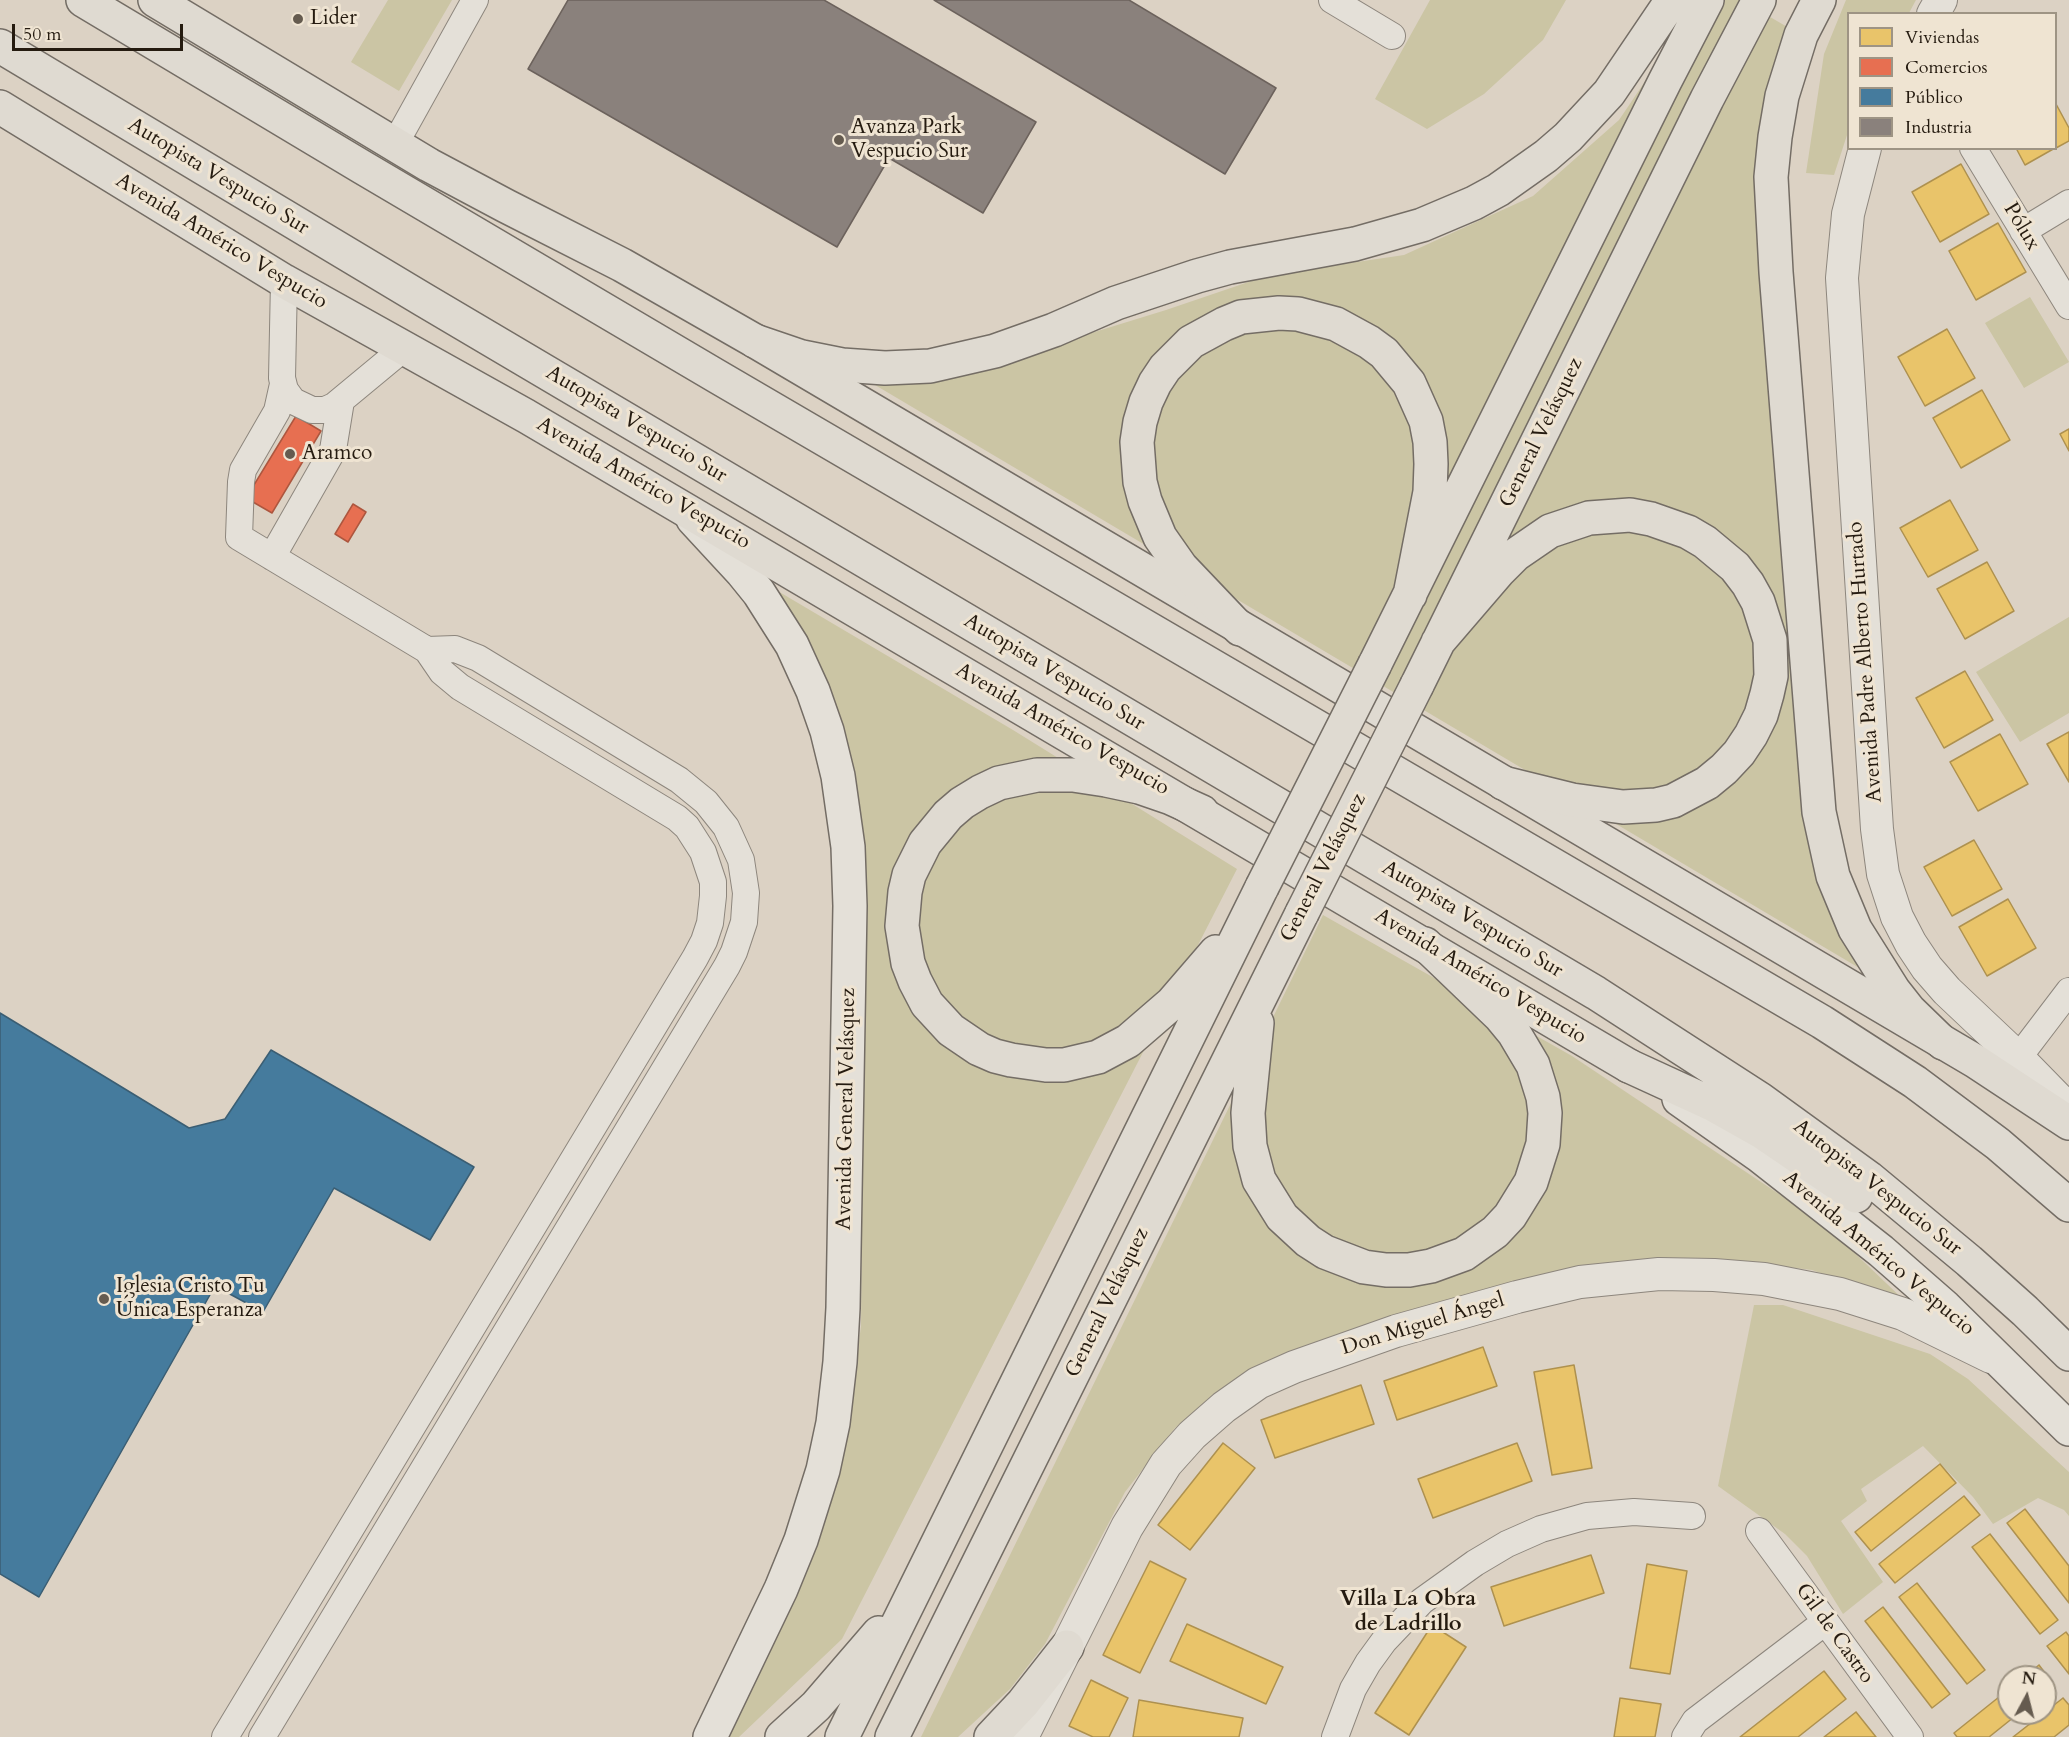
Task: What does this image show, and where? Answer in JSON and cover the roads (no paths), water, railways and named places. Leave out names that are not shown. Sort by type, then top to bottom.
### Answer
[{"type":"main road","points":[[83,0],[646,335],[1822,1022],[1915,1082],[1998,1144],[2069,1205]]},
{"type":"main road","points":[[155,0],[395,144],[506,206],[622,265],[755,341],[2012,1084],[2069,1123]]},
{"type":"main road","points":[[755,341],[802,357],[842,365],[885,368],[930,366],[1003,348],[1127,299],[1197,276],[1230,267],[1355,244],[1422,225],[1498,190],[1546,156],[1568,137],[1614,85],[1672,0]]},
{"type":"main road","points":[[842,1737],[1260,890],[1707,0]]},
{"type":"main road","name":"General Velásquez","points":[[892,1737],[1707,99],[1759,0]]},
{"type":"main road","points":[[1819,0],[1801,35],[1784,87],[1776,127],[1771,177],[1820,812],[1833,876],[1854,929],[1894,991],[1909,1010],[1943,1043]]},
{"type":"main road","name":"Autopista Vespucio Sur","points":[[0,46],[424,300],[1596,993],[1720,1071],[1811,1135],[1893,1197],[1997,1286],[2069,1354]]},
{"type":"main road","points":[[0,56],[45,73]]},
{"type":"main road","name":"Avenida Américo Vespucio","points":[[0,107],[284,281],[526,416],[679,505],[1629,1066],[1713,1123],[1821,1203],[1881,1251],[1945,1307],[2069,1429]]},
{"type":"main road","points":[[1240,629],[1181,567],[1160,537],[1144,501],[1137,463],[1140,422],[1155,383],[1165,368],[1191,342],[1224,324],[1241,318],[1279,312],[1308,316],[1336,324],[1384,353],[1409,383],[1426,421],[1431,464],[1427,511],[1410,595]]},
{"type":"main road","name":"Avenida General Velásquez","points":[[679,505],[710,536],[759,593],[792,645],[808,680],[827,731],[838,776],[848,847],[850,906],[843,1308],[833,1422],[823,1470],[801,1540],[710,1737]]},
{"type":"main road","points":[[1438,642],[1498,571],[1515,555],[1550,531],[1589,518],[1630,515],[1661,522],[1688,532],[1720,553],[1735,567],[1758,602],[1770,640],[1771,676],[1761,716],[1739,753],[1707,783],[1672,801],[1656,805],[1623,807],[1572,800],[1503,783]]},
{"type":"main road","points":[[1202,812],[1171,798],[1139,788],[1106,780],[1055,774],[1019,777],[999,783],[962,803],[948,815],[925,843],[909,875],[905,892],[902,926],[904,945],[915,981],[927,1004],[951,1030],[964,1040],[995,1056],[1046,1065],[1072,1064],[1098,1057],[1128,1041],[1172,1003],[1215,952],[1260,890]]},
{"type":"main road","points":[[1262,993],[1251,1068],[1248,1128],[1259,1180],[1271,1202],[1301,1236],[1344,1261],[1386,1270],[1408,1270],[1448,1262],[1479,1245],[1495,1232],[1522,1199],[1538,1163],[1543,1144],[1545,1113],[1539,1082],[1514,1033],[1500,1016],[1425,944]]},
{"type":"main road","points":[[1629,1066],[1714,1105],[1762,1131],[1904,1228],[1997,1286]]},
{"type":"main road","points":[[782,1737],[842,1678],[923,1574]]},
{"type":"main road","points":[[991,1737],[1023,1703],[1066,1647]]},
{"type":"street","points":[[395,144],[475,0]]},
{"type":"street","points":[[1332,0],[1392,36]]},
{"type":"street","name":"Avenida Padre Alberto Hurtado","points":[[1864,150],[1848,214],[1842,278],[1879,852],[1889,896],[1897,917],[1927,968],[1947,991],[2069,1110]]},
{"type":"street","name":"Pólux","points":[[1974,150],[2069,306]]},
{"type":"street","points":[[2023,231],[2069,203]]},
{"type":"street","points":[[225,1737],[704,941],[710,923],[714,896],[709,867],[696,838],[687,827],[665,809],[460,687],[442,672],[427,650],[239,537],[243,470],[277,411],[283,393],[284,281]]},
{"type":"street","points":[[283,384],[293,401],[312,410],[325,410],[341,401],[405,348]]},
{"type":"street","points":[[272,557],[333,450],[341,401]]},
{"type":"street","points":[[262,1737],[734,952],[740,937],[746,908],[745,878],[741,860],[726,827],[706,802],[680,780],[478,658],[454,649],[427,650]]},
{"type":"street","points":[[665,809],[680,780]]},
{"type":"street","points":[[2018,1058],[2068,993]]},
{"type":"street","name":"Don Miguel Ángel","points":[[1022,1737],[1143,1500],[1166,1464],[1192,1435],[1224,1407],[1258,1383],[1322,1356],[1396,1331],[1580,1282],[1633,1276],[1714,1275],[1791,1283],[1865,1302],[1918,1321],[2007,1366]]},
{"type":"street","points":[[1335,1737],[1353,1689],[1384,1641],[1422,1601],[1475,1563],[1507,1544],[1541,1529],[1587,1516],[1634,1512],[1692,1516]]},
{"type":"street","name":"Gil de Castro","points":[[1760,1531],[1910,1737]]},
{"type":"street","points":[[1685,1737],[1695,1721],[1825,1622]]},
{"type":"place","name":"Lider","points":[[298,19]]},
{"type":"place","name":"Avanza Park Vespucio Sur","points":[[839,140]]},
{"type":"place","name":"Aramco","points":[[290,454]]},
{"type":"place","name":"Iglesia Cristo Tu Única Esperanza","points":[[104,1299]]},
{"type":"district","name":"Villa La Obra de Ladrillo","points":[[1408,1613]]}]
